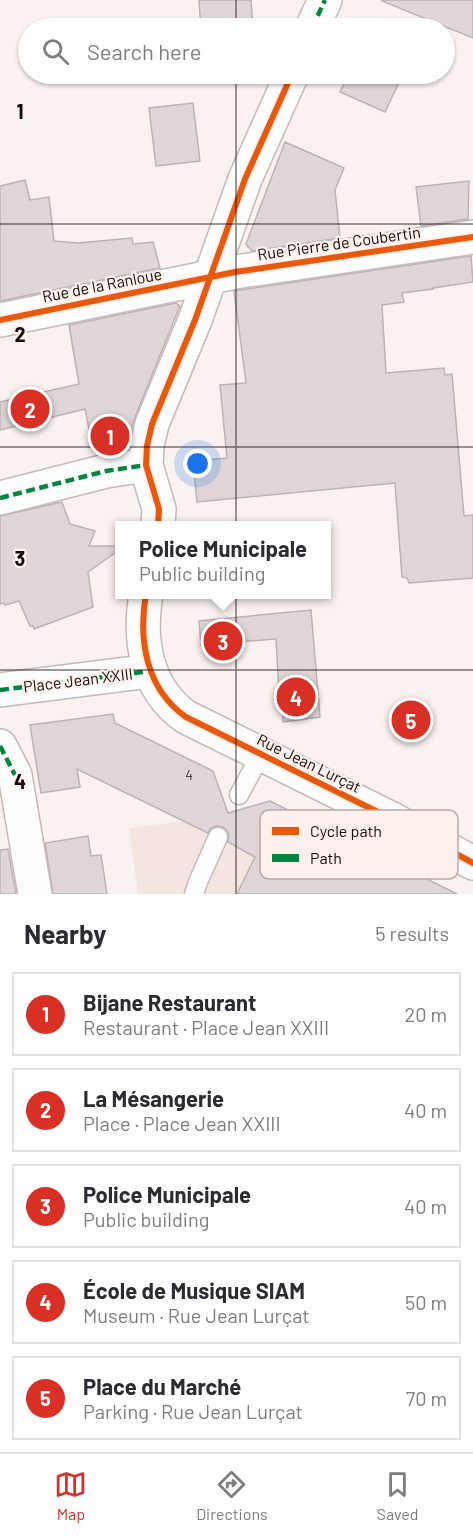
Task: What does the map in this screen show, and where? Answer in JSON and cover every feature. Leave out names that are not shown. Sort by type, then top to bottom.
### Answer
[{"type":"street","points":[[317,18],[325,0]]},
{"type":"street","points":[[158,521],[159,509],[146,465],[152,424],[195,320],[245,179],[288,84]]},
{"type":"street","name":"Rue Pierre de Coubertin","points":[[210,277],[473,237]]},
{"type":"street","name":"Rue de la Ranloue","points":[[0,320],[210,277]]},
{"type":"street","points":[[0,498],[106,471],[146,465]]},
{"type":"street","name":"Place Jean XXIII","points":[[0,690],[150,671],[143,638],[142,621],[145,599]]},
{"type":"street","name":"Rue Jean Lurçat","points":[[150,671],[160,692],[186,717],[374,810]]},
{"type":"street","points":[[0,746],[15,775],[35,894]]},
{"type":"street","name":"Rue Jean Lurçat","points":[[458,854],[473,862]]},
{"type":"lane","points":[[240,795],[261,754]]},
{"type":"lane","points":[[194,894],[208,856],[218,837]]},
{"type":"shaded area","points":[[184,821],[260,859],[260,879],[300,879],[330,894],[138,894],[129,828]]},
{"type":"building","points":[[199,0],[251,0],[252,18],[200,18]]},
{"type":"building","points":[[473,0],[473,38],[455,31],[455,18],[424,18],[382,1]]},
{"type":"building","points":[[344,84],[398,84],[385,112],[340,92]]},
{"type":"building","points":[[193,103],[200,161],[156,166],[149,108]]},
{"type":"building","points":[[285,142],[344,168],[335,190],[340,238],[252,251],[246,244]]},
{"type":"building","points":[[25,180],[30,200],[49,197],[54,241],[78,243],[132,238],[133,244],[153,242],[160,268],[0,301],[0,186]]},
{"type":"building","points":[[469,181],[468,219],[421,226],[416,187]]},
{"type":"building","points":[[471,256],[473,282],[402,293],[404,302],[382,305],[386,373],[444,368],[445,375],[452,374],[464,516],[473,515],[473,578],[409,583],[407,578],[402,577],[395,483],[197,502],[193,461],[227,458],[220,385],[246,383],[234,291]]},
{"type":"building","points":[[176,303],[180,306],[129,434],[92,444],[85,409],[0,430],[0,402],[79,384],[69,325]]},
{"type":"building","points":[[62,502],[70,524],[95,531],[89,546],[115,546],[115,553],[88,572],[93,607],[34,629],[30,626],[19,601],[0,604],[0,516]]},
{"type":"building","points":[[311,610],[320,717],[283,722],[276,639],[201,645],[199,621]]},
{"type":"building","points":[[113,714],[115,723],[213,771],[228,813],[270,801],[288,810],[260,810],[260,879],[427,879],[457,894],[237,894],[255,857],[228,842],[229,835],[223,827],[211,828],[208,833],[77,769],[80,787],[41,793],[30,725]]},
{"type":"building","points":[[88,836],[91,856],[101,855],[107,894],[53,894],[45,843]]},
{"type":"building","points":[[8,849],[16,894],[0,894],[0,850]]},
{"type":"marked path","points":[[317,18],[325,0]]},
{"type":"marked path","points":[[0,498],[106,471],[146,465]]},
{"type":"marked path","points":[[0,690],[150,671]]},
{"type":"marked path","points":[[0,746],[15,775]]},
{"type":"cycle path","points":[[158,521],[159,509],[146,465],[152,424],[195,320],[245,179],[288,84]]},
{"type":"cycle path","points":[[0,320],[235,272],[473,237]]},
{"type":"cycle path","points":[[145,599],[143,629],[148,662],[154,678],[172,706],[186,717],[374,810]]},
{"type":"cycle path","points":[[458,855],[473,863]]},
{"type":"place","name":"La Mésangerie","points":[[30,409]]},
{"type":"place","name":"Bijane Restaurant","points":[[110,436]]},
{"type":"place","name":"Police Municipale","points":[[223,641]]},
{"type":"place","name":"École de Musique SIAM","points":[[296,697]]},
{"type":"place","name":"Place du Marché","points":[[411,720]]}]
